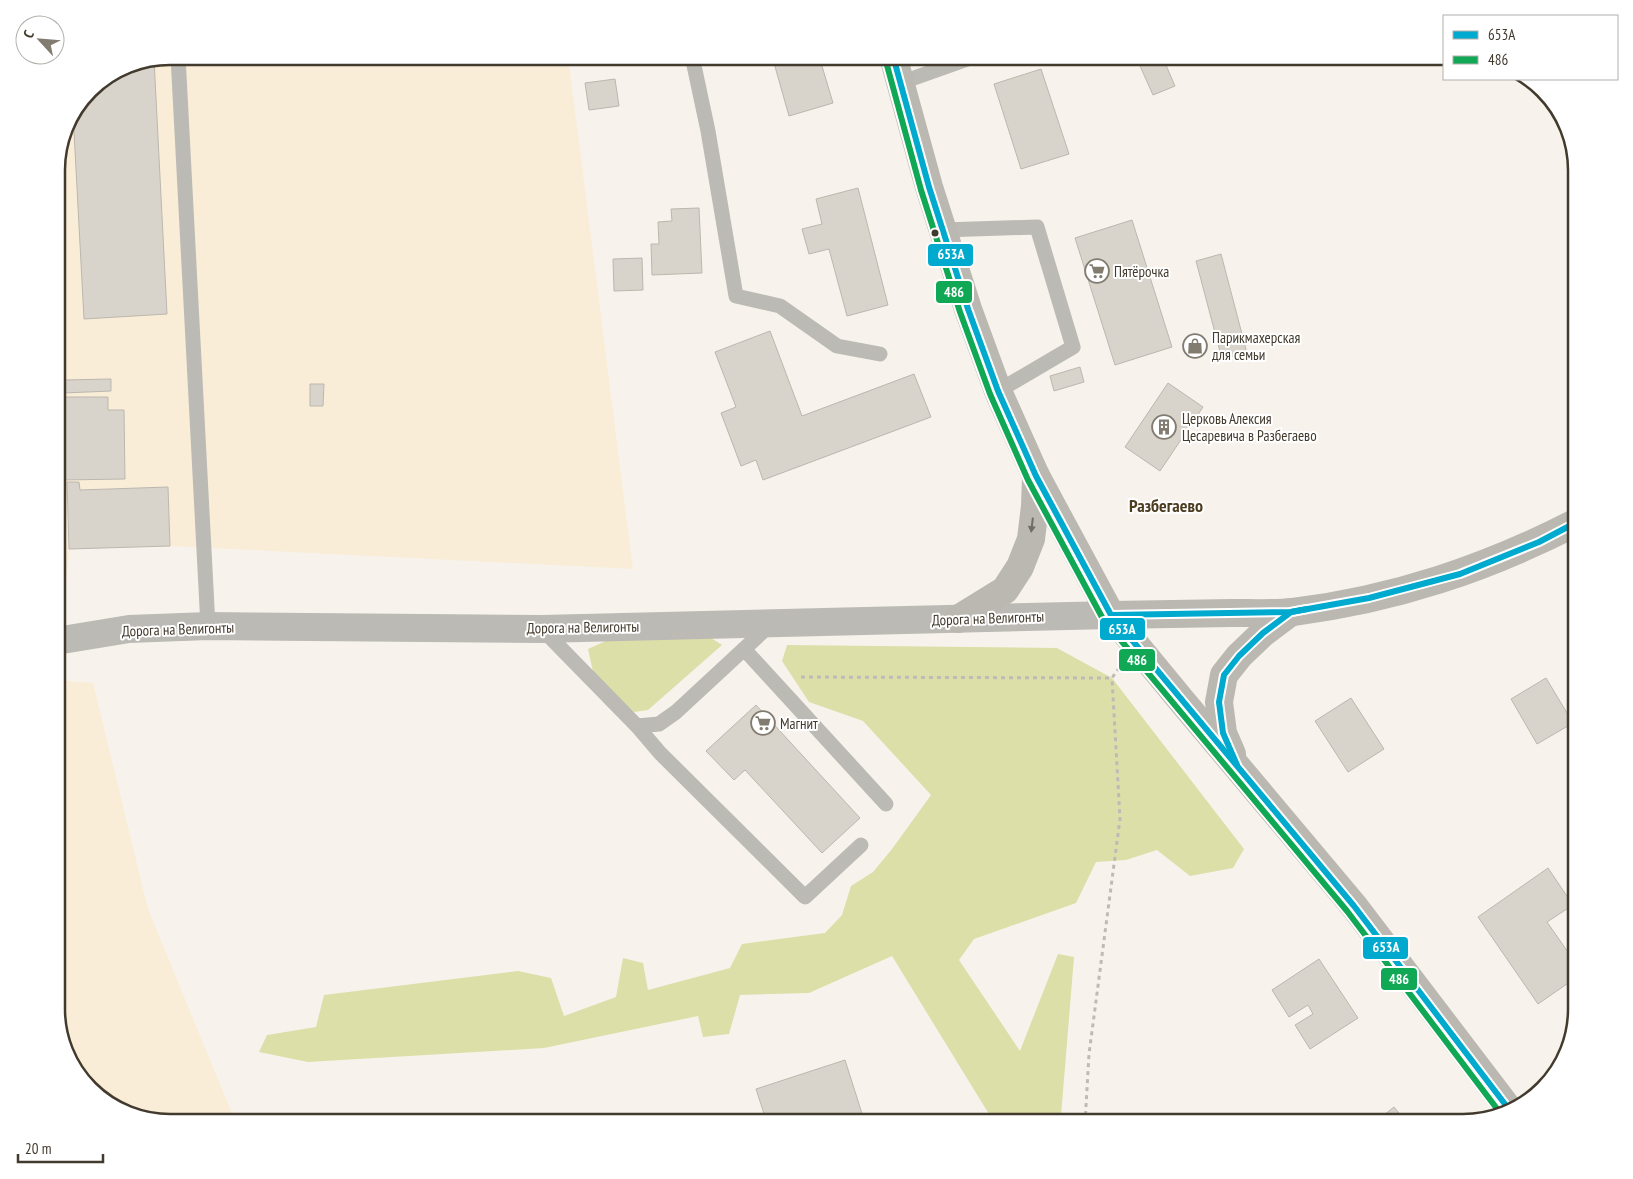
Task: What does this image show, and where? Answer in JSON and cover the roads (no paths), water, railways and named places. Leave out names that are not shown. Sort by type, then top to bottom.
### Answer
[{"type":"main road","points":[[895,65],[943,230],[968,309],[998,391],[1036,476],[1111,615],[1354,906],[1505,1105]]},
{"type":"main road","points":[[958,618],[1005,590],[1020,567],[1031,539],[1036,476]]},
{"type":"main road","points":[[1111,615],[1291,612],[1369,598],[1460,574],[1539,542],[1568,527]]},
{"type":"main road","points":[[1239,769],[1223,733],[1218,702],[1224,675],[1239,656],[1263,633],[1291,612]]},
{"type":"street","name":"Дорога на Велигонты","points":[[65,640],[129,629],[208,626],[542,629],[1111,615]]},
{"type":"lane","points":[[178,65],[208,626]]},
{"type":"lane","points":[[694,65],[708,132],[736,296],[780,306],[837,346],[880,354]]},
{"type":"lane","points":[[900,83],[951,65]]},
{"type":"lane","points":[[943,230],[1037,227],[1073,346],[998,391]]},
{"type":"lane","points":[[637,726],[660,724],[676,712],[771,623]]},
{"type":"lane","points":[[542,629],[637,726],[660,754],[805,897],[861,844]]},
{"type":"lane","points":[[744,649],[886,804]]},
{"type":"place","name":"Пятёрочка","points":[[1097,271]]},
{"type":"place","name":"Парикмахерская для семьи","points":[[1195,346]]},
{"type":"place","name":"Церковь Алексия Цесаревича в Разбегаево","points":[[1164,427]]},
{"type":"place","name":"Магнит","points":[[763,723]]},
{"type":"district","name":"Разбегаево","points":[[1166,505]]}]
